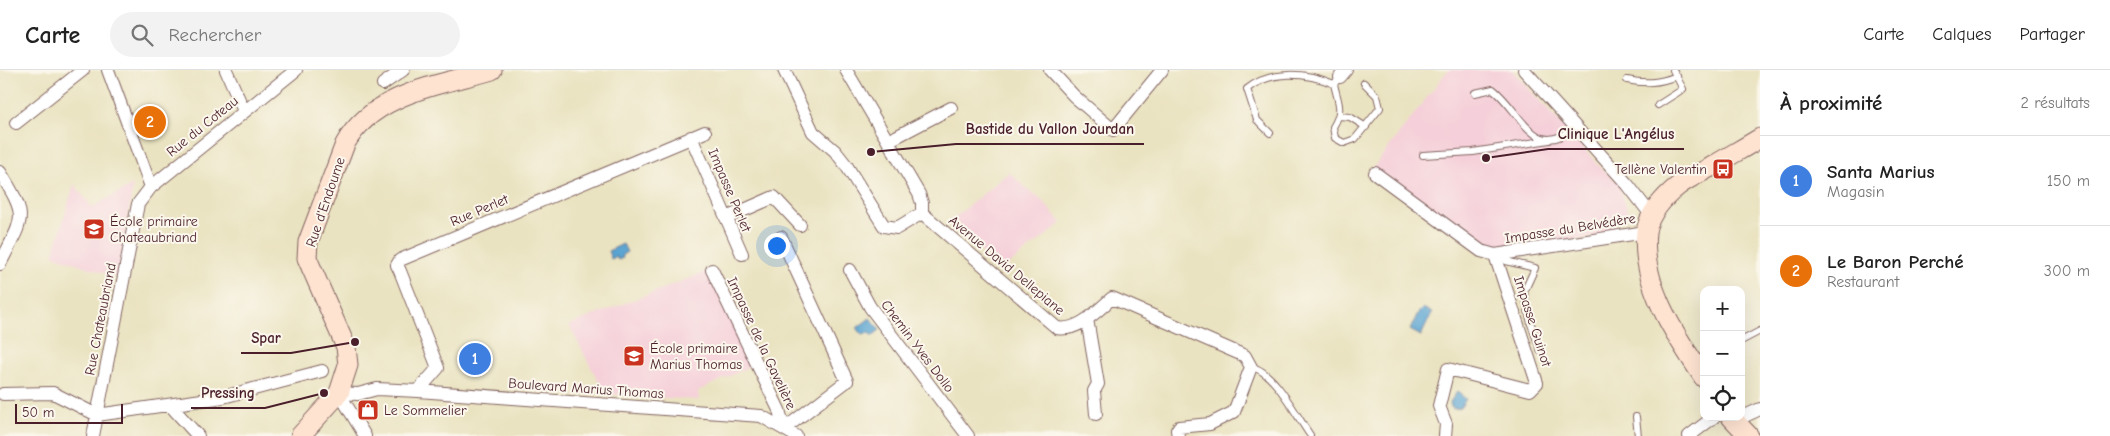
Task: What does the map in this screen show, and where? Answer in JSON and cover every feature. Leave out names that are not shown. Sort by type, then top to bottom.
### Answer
[{"type":"street","points":[[16,123],[83,70]]},
{"type":"street","points":[[108,70],[151,187]]},
{"type":"street","points":[[226,70],[244,111]]},
{"type":"street","name":"Rue du Coteau","points":[[151,187],[296,70]]},
{"type":"street","points":[[383,84],[403,70]]},
{"type":"street","name":"Rue d'Endoume","points":[[300,436],[339,393],[348,365],[346,347],[307,258],[307,248],[345,144],[353,130],[382,105],[400,97],[492,70]]},
{"type":"street","points":[[784,70],[813,132],[835,151],[846,165],[880,222],[889,228],[898,228],[922,213],[922,203],[919,194],[846,70]]},
{"type":"street","points":[[1050,70],[1074,96],[1113,130],[1162,70]]},
{"type":"street","points":[[1524,70],[1628,185],[1649,224]]},
{"type":"street","points":[[888,141],[951,108]]},
{"type":"street","name":"Rue Perlet","points":[[418,391],[438,368],[397,265],[400,260],[705,132]]},
{"type":"street","name":"Impasse Perlet","points":[[691,137],[742,254]]},
{"type":"street","points":[[1700,367],[1664,313],[1656,295],[1648,259],[1649,224],[1663,200],[1678,186],[1760,138]]},
{"type":"street","points":[[0,172],[16,198],[21,220],[0,264]]},
{"type":"street","name":"Impasse du Belvédère","points":[[1375,173],[1480,251],[1499,254],[1649,224]]},
{"type":"street","name":"Rue Chateaubriand","points":[[93,436],[138,204],[151,187]]},
{"type":"street","points":[[726,218],[774,197],[800,225]]},
{"type":"street","name":"Avenue David Dellepiane","points":[[922,213],[1056,328],[1065,329],[1088,319],[1112,298],[1245,356],[1251,367]]},
{"type":"street","points":[[781,237],[847,381],[784,429]]},
{"type":"street","name":"Impasse Guinot","points":[[1445,436],[1446,424],[1439,406],[1448,370],[1530,390],[1537,383],[1499,254]]},
{"type":"street","name":"Impasse de la Gavelière","points":[[712,270],[779,410],[784,429]]},
{"type":"street","name":"Chemin Yves Dollo","points":[[850,270],[870,307],[968,436]]},
{"type":"street","points":[[1088,319],[1098,384],[1094,392],[1096,414]]},
{"type":"street","points":[[1178,436],[1177,430],[1179,427],[1210,424],[1234,412],[1251,367]]},
{"type":"street","points":[[3,394],[53,393],[97,415],[222,397],[322,371]]},
{"type":"street","name":"Boulevard Marius Thomas","points":[[339,393],[358,394],[377,389],[418,391],[762,416],[796,436]]},
{"type":"street","points":[[339,393],[365,436]]},
{"type":"street","points":[[170,405],[198,436]]},
{"type":"street","points":[[1745,415],[1760,409]]},
{"type":"street","points":[[1688,436],[1709,421]]},
{"type":"street","points":[[1735,421],[1749,436]]},
{"type":"lane","points":[[1270,133],[1257,120],[1247,89],[1255,80],[1295,70],[1340,77],[1340,116],[1333,127],[1335,138],[1344,142],[1355,140],[1380,108],[1377,96],[1364,83]]},
{"type":"lane","points":[[1627,80],[1644,83],[1663,82],[1675,73],[1683,89],[1658,105]]},
{"type":"lane","points":[[1475,93],[1494,89],[1504,97],[1537,138],[1549,140]]},
{"type":"lane","points":[[1340,116],[1350,117],[1366,127]]},
{"type":"lane","points":[[1423,155],[1473,152],[1549,140],[1565,135],[1575,126]]},
{"type":"lane","points":[[1499,254],[1506,261],[1535,268],[1524,292],[1541,352]]},
{"type":"lane","points":[[1745,339],[1760,331]]},
{"type":"lane","points":[[1251,367],[1257,368],[1276,385],[1292,404],[1310,435]]},
{"type":"lane","points":[[1636,417],[1638,436]]},
{"type":"shaded area","points":[[1448,70],[1512,70],[1602,169],[1619,183],[1629,217],[1617,221],[1612,231],[1613,235],[1498,251],[1482,248],[1372,169]]},
{"type":"shaded area","points":[[1009,172],[1035,196],[1037,195],[1062,223],[1002,270],[969,241],[972,236],[953,219]]},
{"type":"shaded area","name":"École primaire Chateaubriand","points":[[74,184],[92,207],[133,185],[118,278],[53,255]]},
{"type":"shaded area","points":[[708,271],[753,365],[698,391],[699,400],[605,394],[569,325]]},
{"type":"water","points":[[623,244],[627,252],[622,255],[623,258],[618,260],[616,257],[611,259],[608,251]]},
{"type":"water","points":[[1423,308],[1432,313],[1421,336],[1410,330],[1418,313]]},
{"type":"water","points":[[870,318],[880,330],[872,336],[869,333],[862,334],[857,328]]},
{"type":"water","points":[[1457,392],[1466,399],[1460,408],[1454,409],[1451,407],[1450,402]]},
{"type":"place","name":"Le Baron Perché","points":[[150,122]]},
{"type":"place","name":"Bastide du Vallon Jourdan","points":[[871,152]]},
{"type":"place","name":"Clinique L'Angélus","points":[[1486,158]]},
{"type":"place","name":"Tellène Valentin","points":[[1723,169]]},
{"type":"place","name":"École primaire Chateaubriand","points":[[94,229]]},
{"type":"place","name":"Spar","points":[[355,342]]},
{"type":"place","name":"École primaire Marius Thomas","points":[[634,356]]},
{"type":"place","name":"Santa Marius","points":[[475,359]]},
{"type":"place","name":"Pressing","points":[[324,393]]},
{"type":"place","name":"Le Sommelier","points":[[368,410]]}]
